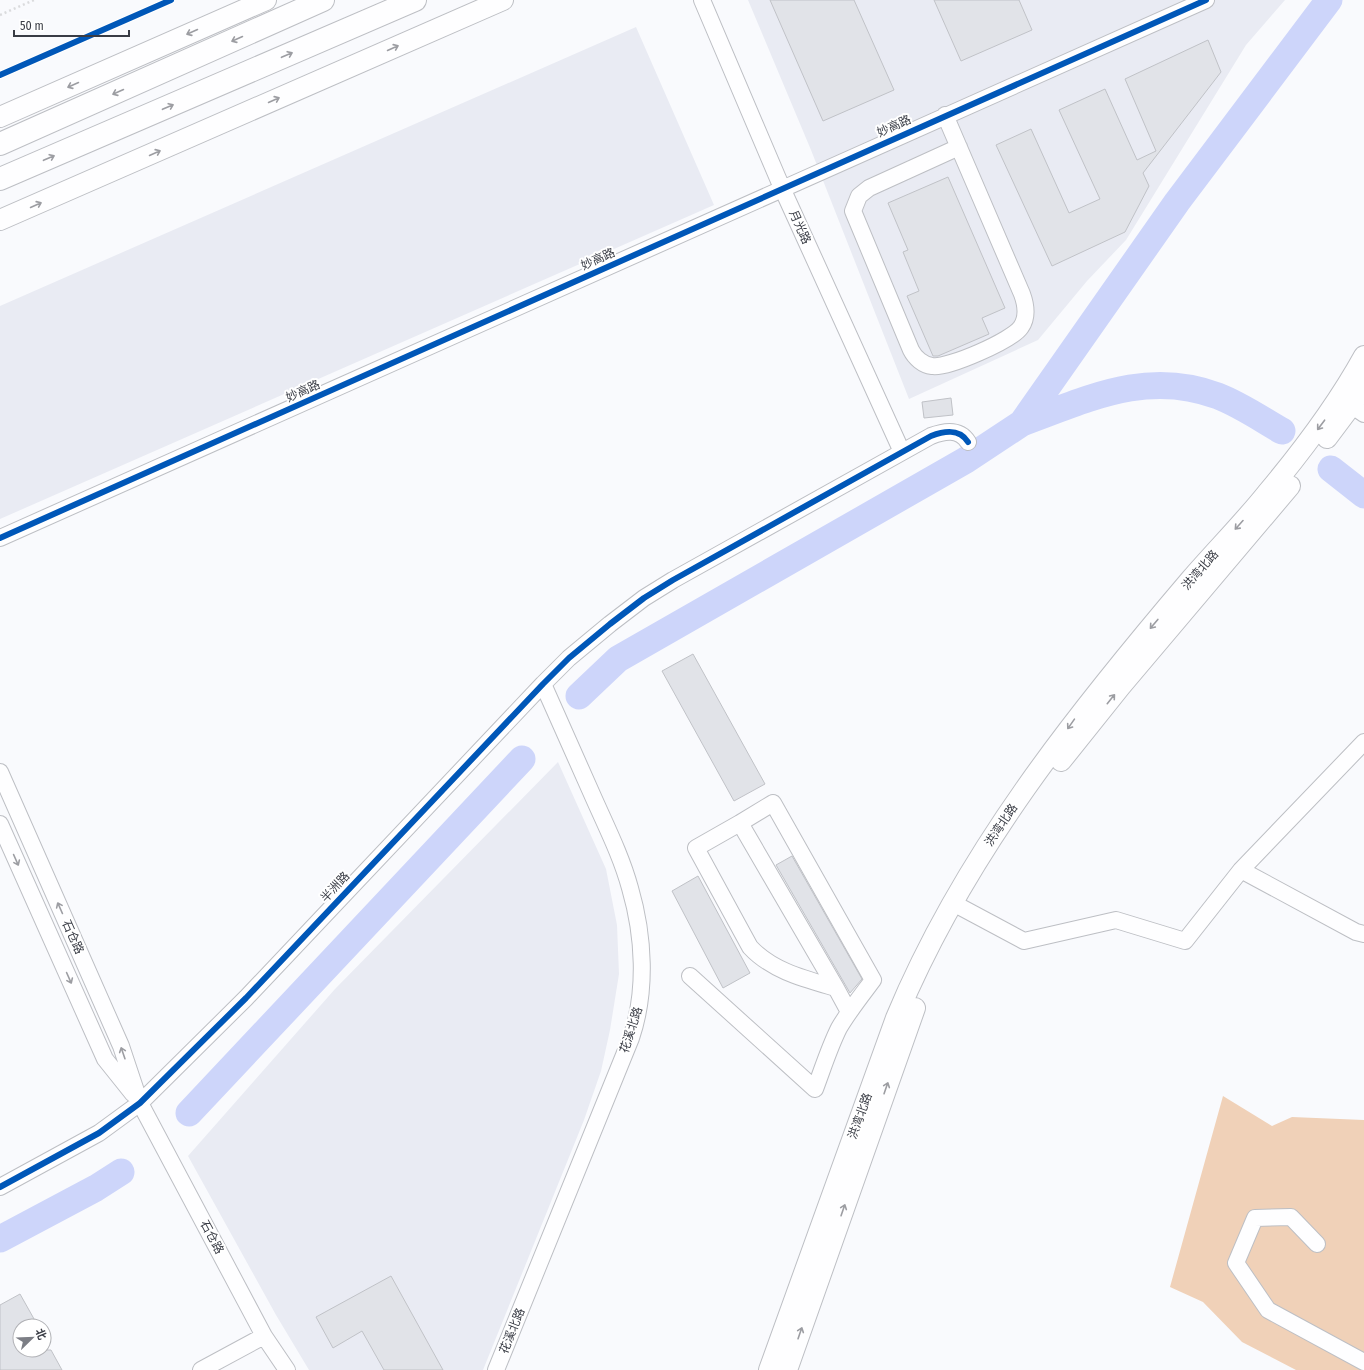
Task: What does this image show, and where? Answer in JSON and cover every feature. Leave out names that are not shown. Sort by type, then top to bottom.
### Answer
[{"type":"highway","points":[[0,144],[324,0]]},
{"type":"highway","points":[[0,180],[415,0]]},
{"type":"main road","points":[[0,117],[266,0]]},
{"type":"main road","points":[[0,220],[503,0]]},
{"type":"main road","name":"洪湾北路","points":[[1351,406],[1364,356]]},
{"type":"main road","name":"洪湾北路","points":[[787,1370],[906,1030],[958,906],[998,828],[1078,715],[1192,578],[1267,494],[1324,421],[1351,406],[1364,384]]},
{"type":"main road","name":"洪湾北路","points":[[770,1370],[896,1018],[914,976],[958,906]]},
{"type":"street","name":"月光路","points":[[702,0],[782,188],[902,452]]},
{"type":"street","name":"妙高路","points":[[0,538],[945,115],[1206,0]]},
{"type":"street","points":[[945,115],[959,147],[1022,294],[1026,315],[1021,328],[1008,338],[949,364],[933,367],[921,362],[911,350],[853,211],[859,196],[869,188],[959,147]]},
{"type":"street","name":"半洲路","points":[[0,1187],[99,1133],[140,1103],[246,998],[543,684],[569,658],[644,598],[722,551],[931,436],[944,432],[957,432],[968,442]]},
{"type":"street","name":"花溪北路","points":[[496,1370],[631,1038],[641,1000],[639,935],[631,889],[614,844],[543,684]]},
{"type":"street","points":[[958,906],[1024,941],[1116,920],[1186,942],[1241,870],[1364,742]]},
{"type":"street","name":"石仓路","points":[[0,772],[121,1046],[140,1103],[264,1336],[287,1370]]},
{"type":"street","points":[[690,976],[815,1089],[831,1046],[849,1012],[873,980],[773,803],[696,848],[750,947],[760,958],[797,976],[836,988]]},
{"type":"street","points":[[740,823],[849,1012]]},
{"type":"street","name":"石仓路","points":[[0,824],[105,1059],[140,1103]]},
{"type":"street","points":[[1241,870],[1356,932],[1364,934]]},
{"type":"street","points":[[1317,1244],[1291,1217],[1255,1218],[1236,1263],[1268,1310],[1364,1362]]},
{"type":"street","points":[[201,1370],[264,1336]]},
{"type":"path","points":[[0,15],[34,0]]},
{"type":"shaded area","points":[[748,0],[1285,0],[1246,45],[1126,240],[1087,281],[1038,340],[909,399],[811,150]]},
{"type":"shaded area","points":[[636,27],[714,205],[0,519],[0,306]]},
{"type":"shaded area","points":[[558,762],[606,869],[617,925],[619,974],[610,1030],[601,1071],[584,1120],[483,1370],[309,1370],[276,1315],[188,1156],[335,989]]},
{"type":"shaded area","points":[[1223,1096],[1272,1126],[1292,1117],[1364,1120],[1364,1370],[1296,1370],[1242,1342],[1203,1302],[1170,1287]]},
{"type":"building","points":[[770,0],[854,0],[894,90],[823,121]]},
{"type":"building","points":[[934,0],[1019,0],[1032,30],[961,61]]},
{"type":"building","points":[[1208,40],[1221,72],[1143,173],[1149,186],[1125,232],[1052,266],[996,145],[1031,129],[1069,213],[1100,199],[1059,110],[1105,89],[1137,160],[1156,151],[1125,79]]},
{"type":"building","points":[[948,177],[1005,308],[982,318],[989,334],[938,356],[933,356],[907,296],[919,291],[903,252],[908,250],[888,203]]},
{"type":"building","points":[[951,398],[953,415],[924,418],[922,402]]},
{"type":"building","points":[[693,654],[765,784],[734,801],[662,671]]},
{"type":"building","points":[[792,856],[862,979],[850,993],[776,865]]},
{"type":"building","points":[[698,876],[750,973],[723,988],[672,891]]},
{"type":"building","points":[[391,1276],[443,1370],[384,1370],[362,1331],[333,1348],[316,1317]]},
{"type":"building","points":[[20,1294],[34,1318],[12,1318],[12,1358],[52,1358],[52,1352],[62,1370],[0,1370],[0,1305]]},
{"type":"waterway","points":[[579,696],[618,659],[966,460],[1022,423],[1177,202],[1329,0]]},
{"type":"waterway","points":[[1022,423],[1070,405],[1118,390],[1142,386],[1167,385],[1192,388],[1218,396],[1243,408],[1282,431]]},
{"type":"waterway","points":[[1331,469],[1364,495]]},
{"type":"waterway","points":[[189,1113],[522,759]]},
{"type":"waterway","points":[[0,1239],[96,1188],[121,1172]]},
{"type":"cycle path","points":[[0,75],[171,0]]},
{"type":"cycle path","points":[[0,538],[1206,0]]},
{"type":"cycle path","points":[[0,1187],[99,1133],[140,1103],[246,998],[543,684],[569,658],[610,624],[644,598],[673,580],[931,436],[951,432],[960,434],[968,442]]}]
